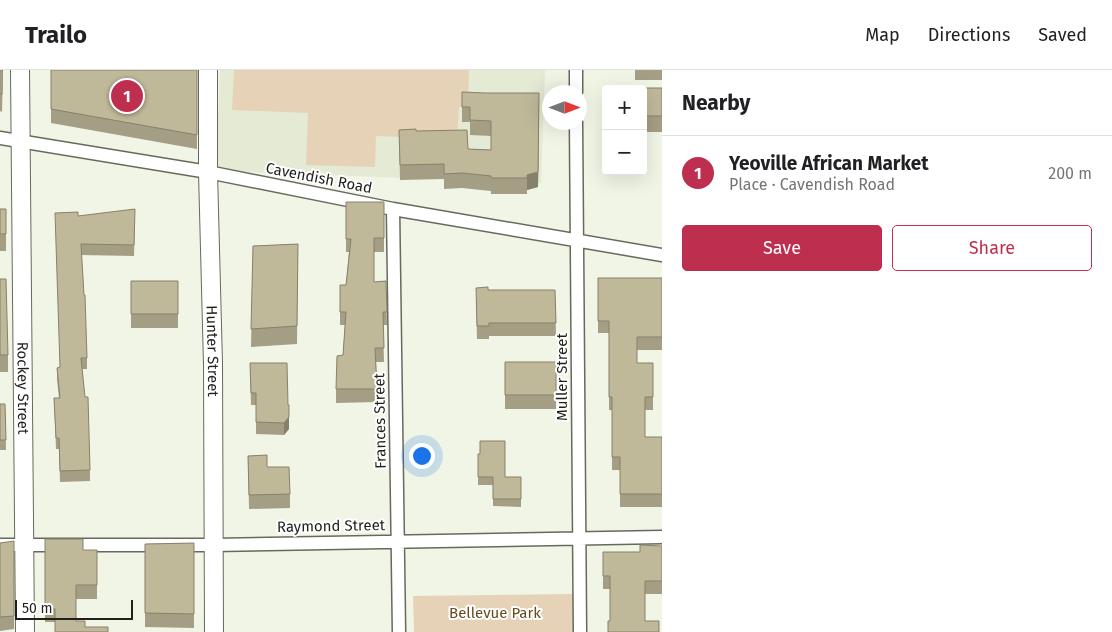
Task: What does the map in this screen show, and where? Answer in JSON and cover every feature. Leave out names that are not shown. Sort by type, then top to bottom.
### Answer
[{"type":"main road","name":"Rockey Street","points":[[20,70],[25,632]]},
{"type":"main road","name":"Hunter Street","points":[[208,70],[208,172],[213,364],[214,632]]},
{"type":"street","points":[[576,70],[576,85]]},
{"type":"street","name":"Muller Street","points":[[576,130],[580,632]]},
{"type":"street","name":"Cavendish Road","points":[[0,138],[208,172],[393,209],[662,255]]},
{"type":"street","name":"Frances Street","points":[[393,209],[399,632]]},
{"type":"street","name":"Raymond Street","points":[[0,545],[213,545],[662,537]]},
{"type":"shaded area","points":[[220,70],[545,70],[544,85],[542,85],[541,183],[216,171]]},
{"type":"green space","points":[[234,70],[469,70],[468,107],[459,107],[457,139],[376,136],[375,167],[306,165],[308,113],[232,110]]},
{"type":"green space","name":"Bellevue Park","points":[[576,594],[576,632],[414,632],[413,596]]},
{"type":"building","points":[[0,70],[2,70],[2,94],[0,94]]},
{"type":"building","points":[[51,70],[197,70],[197,135],[51,109]]},
{"type":"building","points":[[647,88],[662,88],[662,116],[647,116]]},
{"type":"building","points":[[462,92],[539,93],[538,172],[527,175],[527,178],[491,178],[491,176],[462,173],[444,174],[444,164],[400,165],[399,130],[467,130],[468,149],[491,150],[491,121],[470,120],[470,107],[462,107]]},
{"type":"building","points":[[346,202],[384,202],[384,238],[374,238],[374,282],[386,281],[387,312],[383,312],[384,348],[375,348],[377,389],[336,389],[337,356],[343,355],[346,312],[340,312],[340,285],[346,285],[351,239],[346,239]]},
{"type":"building","points":[[0,209],[6,209],[6,234],[0,234]]},
{"type":"building","points":[[135,209],[134,245],[81,244],[87,358],[81,358],[85,397],[88,397],[90,470],[60,471],[59,438],[56,438],[54,398],[60,398],[57,368],[60,367],[55,213],[78,212],[78,216]]},
{"type":"building","points":[[298,244],[297,326],[251,329],[253,246]]},
{"type":"building","points":[[598,278],[662,278],[662,337],[637,337],[637,363],[653,363],[653,397],[645,397],[645,437],[662,437],[662,494],[620,494],[620,457],[612,457],[612,397],[609,397],[609,321],[598,321]]},
{"type":"building","points":[[0,279],[6,279],[8,355],[0,355]]},
{"type":"building","points":[[131,281],[178,281],[178,314],[131,314]]},
{"type":"building","points":[[488,287],[488,290],[555,290],[556,323],[489,323],[489,326],[477,326],[476,288]]},
{"type":"building","points":[[505,362],[556,362],[556,395],[505,395]]},
{"type":"building","points":[[250,363],[287,363],[289,417],[284,423],[256,422],[256,393],[251,393]]},
{"type":"building","points":[[0,404],[5,404],[6,440],[0,440]]},
{"type":"building","points":[[480,441],[505,441],[505,477],[521,477],[521,499],[493,499],[493,477],[478,477]]},
{"type":"building","points":[[267,455],[267,467],[289,467],[290,494],[249,495],[248,456]]},
{"type":"building","points":[[45,539],[83,539],[83,550],[97,550],[97,585],[76,585],[76,621],[85,621],[85,627],[108,627],[108,632],[55,632],[55,609],[45,608]]},
{"type":"building","points":[[14,541],[14,616],[0,617],[0,543]]},
{"type":"building","points":[[194,543],[194,614],[145,613],[145,544]]},
{"type":"building","points":[[640,545],[662,546],[662,581],[645,581],[645,621],[659,621],[659,632],[608,632],[608,621],[610,621],[610,576],[603,576],[603,552],[640,552]]},
{"type":"place","name":"Yeoville African Market","points":[[127,96]]}]
